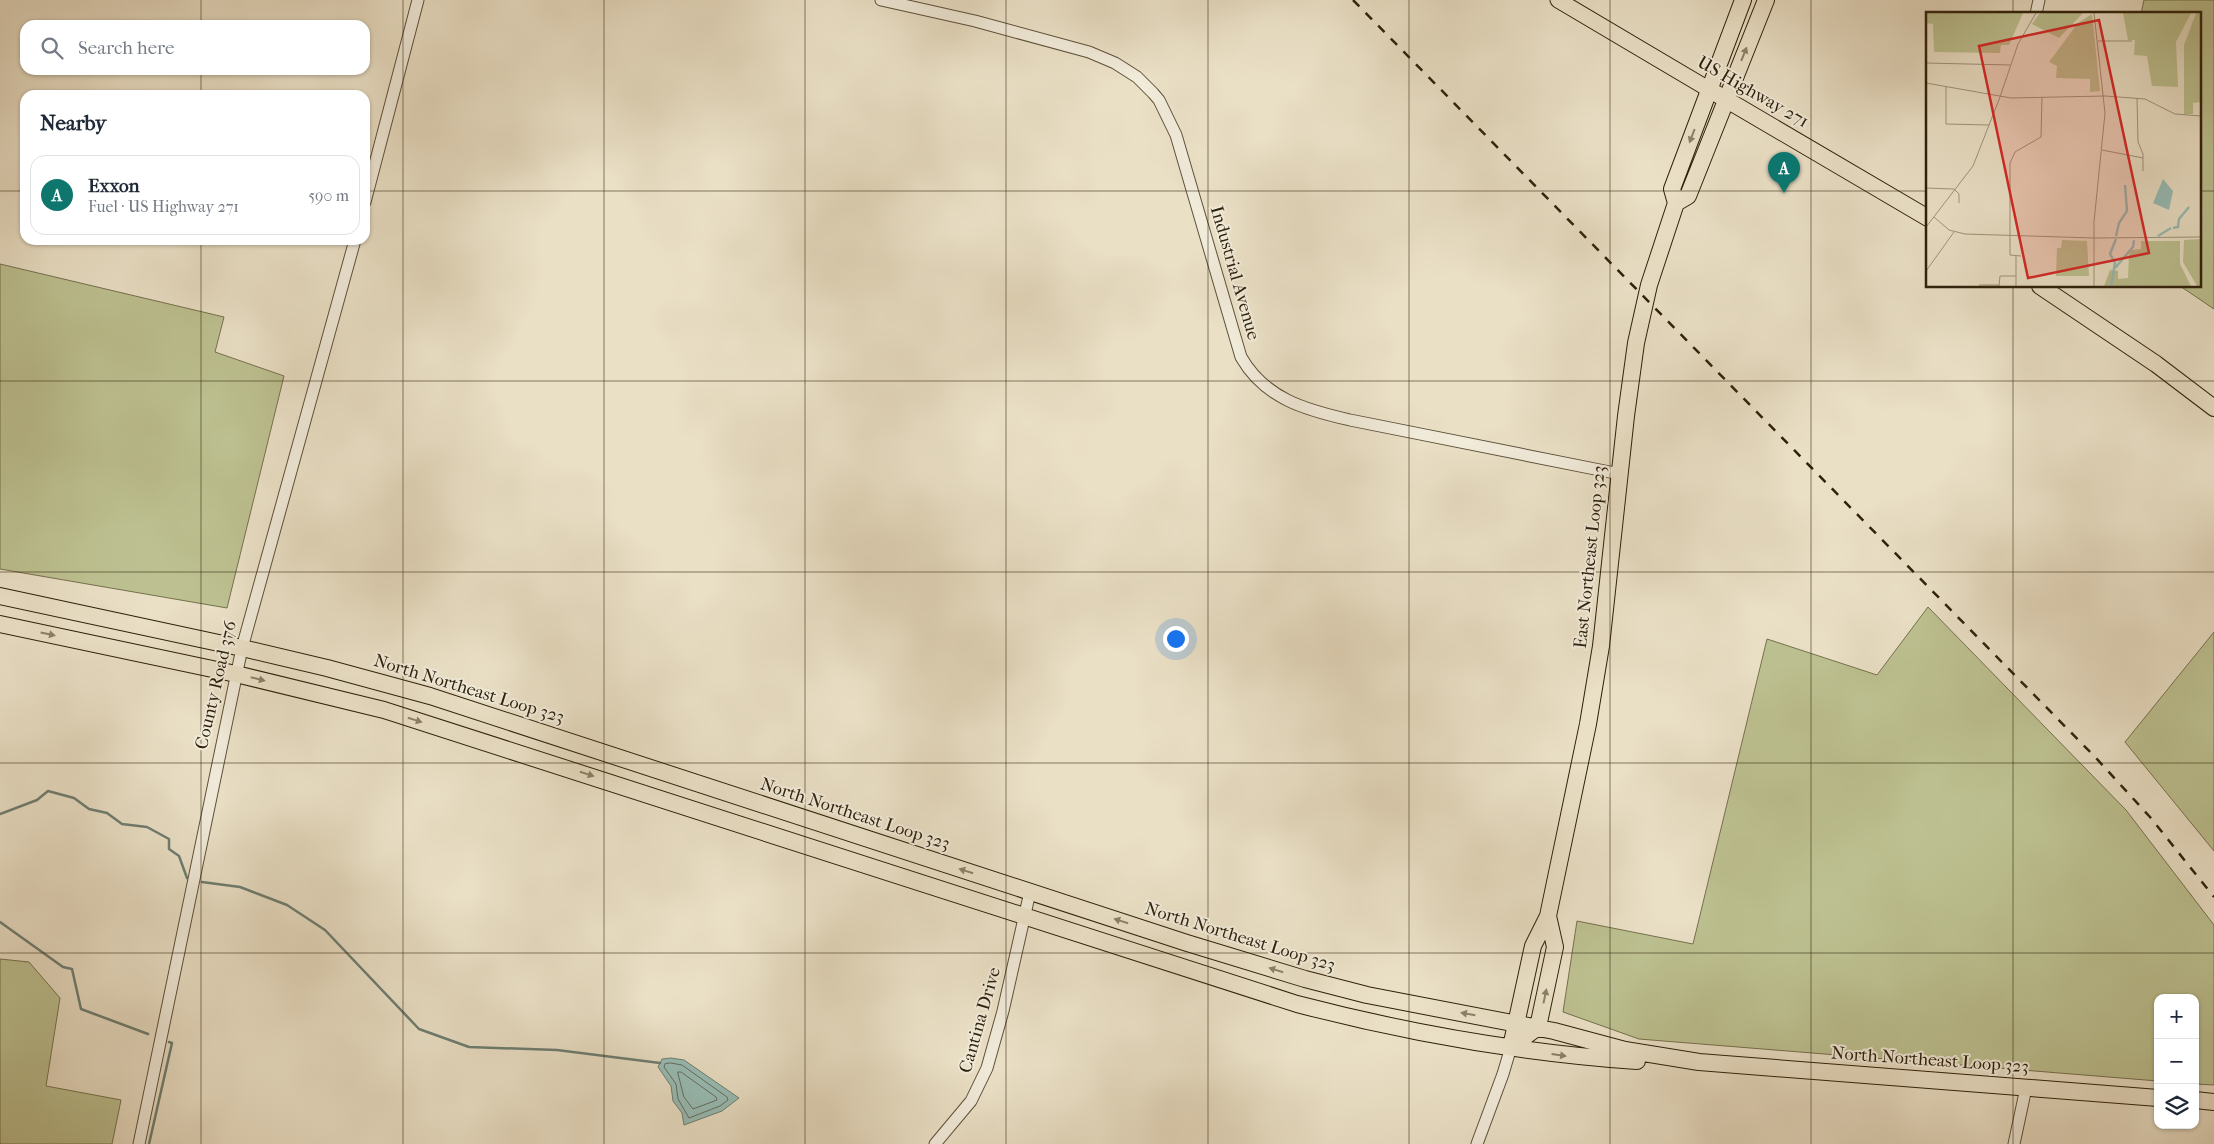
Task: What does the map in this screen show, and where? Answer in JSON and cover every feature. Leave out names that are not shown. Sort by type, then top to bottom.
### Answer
[{"type":"highway","name":"East Northeast Loop 323","points":[[1511,1047],[1533,946],[1548,916],[1598,670],[1628,397],[1639,327],[1652,275],[1676,204],[1672,189],[1743,0]]},
{"type":"highway","name":"East Northeast Loop 323","points":[[1676,204],[1688,196],[1766,0]]},
{"type":"highway","name":"US Highway 271","points":[[1710,90],[1926,217]]},
{"type":"highway","points":[[2043,288],[2156,364],[2214,408]]},
{"type":"highway","name":"North Northeast Loop 323","points":[[0,596],[242,648],[407,689],[1030,892],[1305,979],[1398,1002],[1538,1027],[1607,1046],[1699,1062],[2154,1098]]},
{"type":"highway","name":"North Northeast Loop 323","points":[[0,624],[236,674],[384,710],[1297,1004],[1357,1019],[1566,1056],[1675,1064],[1699,1062]]},
{"type":"highway","points":[[559,765],[568,740]]},
{"type":"highway","points":[[936,888],[944,864]]},
{"type":"highway","name":"East Northeast Loop 323","points":[[1538,1027],[1555,947],[1548,916]]},
{"type":"highway","points":[[1297,1004],[1305,979]]},
{"type":"highway","points":[[1511,1047],[1538,1027]]},
{"type":"highway","points":[[2199,1100],[2214,1102]]},
{"type":"main road","name":"US Highway 271","points":[[1558,0],[1710,90]]},
{"type":"street","points":[[370,183],[418,0]]},
{"type":"street","name":"Industrial Avenue","points":[[882,0],[984,23],[1089,52],[1137,77],[1159,100],[1176,135],[1241,357],[1261,384],[1278,396],[1304,408],[1350,420],[1620,474]]},
{"type":"street","name":"County Road 376","points":[[139,1144],[242,648],[354,245]]},
{"type":"street","name":"Cantina Drive","points":[[935,1144],[971,1101],[982,1080],[1003,1012],[1030,892]]},
{"type":"street","points":[[1477,1144],[1511,1047]]},
{"type":"street","points":[[2014,1144],[2026,1088]]},
{"type":"green space","points":[[2144,0],[2214,0],[2214,309],[2183,288],[2202,288],[2202,12],[2141,12]]},
{"type":"green space","points":[[0,264],[224,317],[215,352],[284,376],[227,608],[0,569]]},
{"type":"green space","points":[[1928,607],[2126,810],[2214,925],[2214,1085],[2199,1084],[2199,994],[2154,994],[2154,1081],[1639,1039],[1563,1012],[1577,921],[1693,944],[1767,639],[1877,675]]},
{"type":"green space","points":[[2214,632],[2214,851],[2125,742]]},
{"type":"green space","points":[[0,959],[29,962],[60,998],[46,1086],[121,1100],[112,1144],[0,1144]]},
{"type":"water","points":[[662,1059],[684,1060],[739,1098],[722,1111],[684,1125],[682,1113],[673,1101],[671,1086],[658,1067]]},
{"type":"waterway","points":[[0,814],[37,800],[48,791],[74,798],[89,809],[107,813],[122,824],[147,827],[169,839],[169,849],[179,856],[187,878]]},
{"type":"waterway","points":[[202,882],[240,887],[287,905],[325,930],[419,1029],[469,1047],[557,1050],[660,1063]]},
{"type":"waterway","points":[[0,922],[63,967],[72,969],[81,1009],[148,1034]]},
{"type":"waterway","points":[[149,1144],[172,1043],[169,1042]]},
{"type":"railway","points":[[1353,0],[2096,758],[2150,817],[2214,897]]},
{"type":"place","name":"Exxon","points":[[1784,193]]}]
